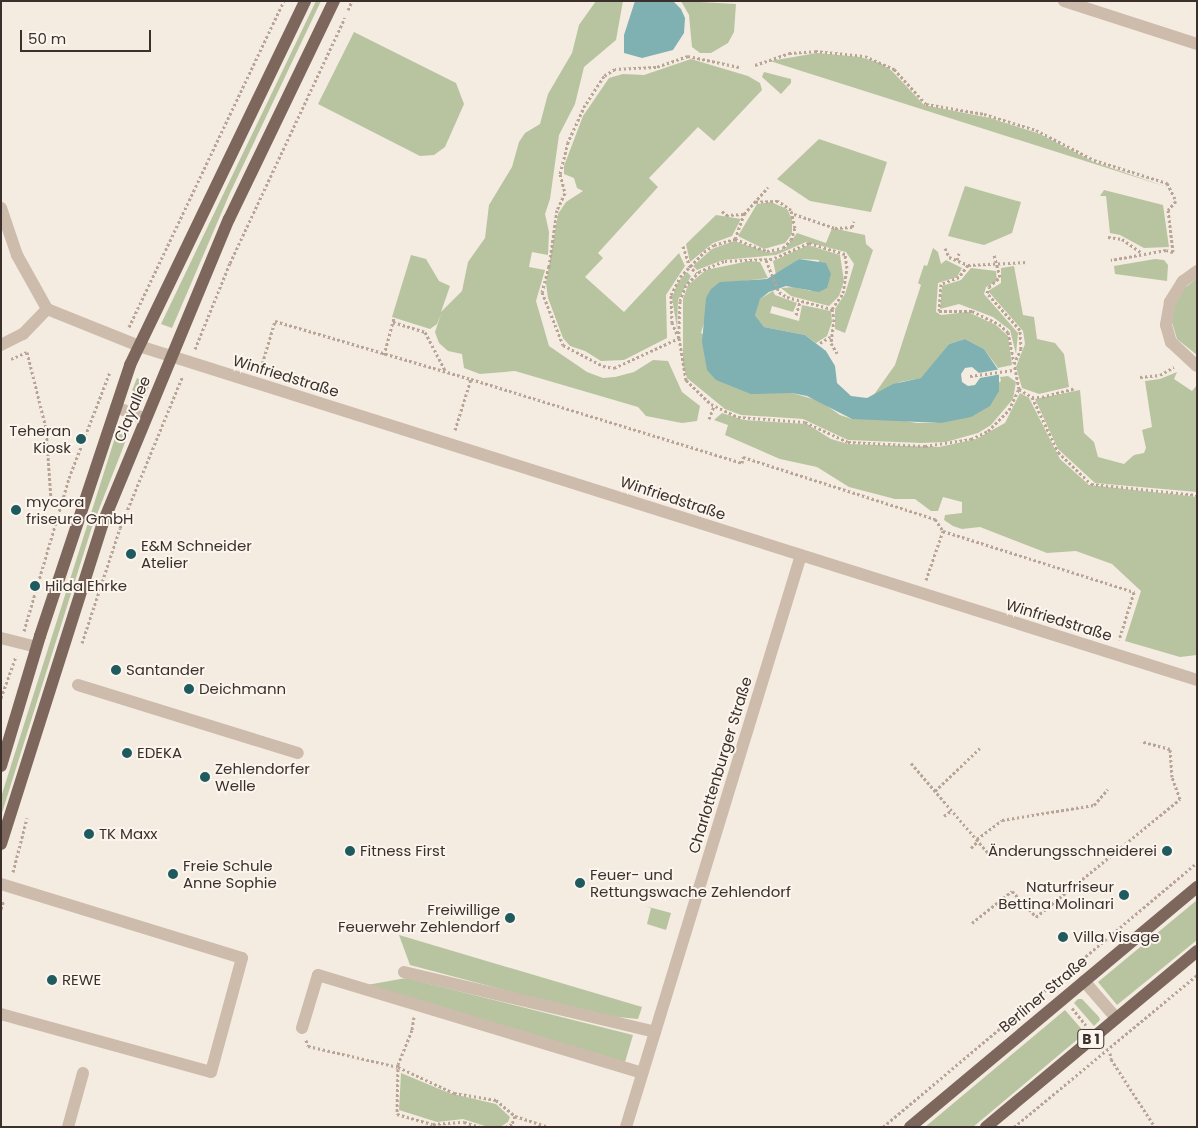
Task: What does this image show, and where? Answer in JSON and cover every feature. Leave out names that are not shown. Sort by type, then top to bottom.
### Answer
[{"type":"main road","name":"Clayallee","points":[[1,766],[36,647],[116,407],[139,346],[304,1]]},
{"type":"main road","name":"Clayallee","points":[[1,844],[102,525],[229,219],[334,1]]},
{"type":"main road","name":"Berliner Straße","points":[[910,1127],[1197,887]]},
{"type":"main road","name":"B 1","points":[[986,1127],[1197,951]]},
{"type":"street","points":[[1064,1],[1197,44]]},
{"type":"street","points":[[1,208],[17,255],[47,309],[24,334],[1,345]]},
{"type":"street","points":[[1197,272],[1183,281],[1170,302],[1166,325],[1171,342],[1197,366]]},
{"type":"street","name":"Winfriedstraße","points":[[47,309],[139,346],[1197,680]]},
{"type":"street","points":[[116,407],[145,419]]},
{"type":"street","name":"Charlottenburger Straße","points":[[626,1127],[801,556]]},
{"type":"street","points":[[1,638],[36,647]]},
{"type":"street","points":[[78,685],[298,753]]},
{"type":"street","points":[[1,1014],[211,1072],[242,958],[5,886]]},
{"type":"street","points":[[404,972],[655,1032]]},
{"type":"street","points":[[302,1028],[318,975],[642,1073]]},
{"type":"street","points":[[1084,981],[1116,1018]]},
{"type":"street","points":[[68,1127],[83,1072]]},
{"type":"path","points":[[135,312],[284,1]]},
{"type":"path","points":[[201,334],[230,263],[352,1]]},
{"type":"path","points":[[755,65],[789,53],[814,51],[866,56],[894,69],[926,104],[984,114],[1036,130],[1094,160],[1167,183],[1176,201],[1168,210],[1173,252],[1166,250],[1111,260]]},
{"type":"path","points":[[679,338],[614,368],[603,366],[563,345],[542,292],[549,266],[557,210],[565,193],[560,174],[568,142],[585,105],[612,70],[656,66],[688,56],[739,67]]},
{"type":"path","points":[[735,239],[744,214],[768,187]]},
{"type":"path","points":[[754,202],[778,201],[794,214],[835,228],[852,227],[854,222]]},
{"type":"path","points":[[722,211],[726,215],[744,214]]},
{"type":"path","points":[[679,338],[672,323],[671,295],[674,286],[689,266],[714,245],[735,239],[759,250],[776,250],[788,244],[794,234],[794,214]]},
{"type":"path","points":[[1108,237],[1122,239],[1143,254]]},
{"type":"path","points":[[837,354],[830,337],[834,318],[832,309],[843,293],[848,268],[845,254],[804,244],[766,260],[724,261],[696,273],[686,284],[680,301],[679,338],[686,380],[714,406],[745,418],[805,422],[848,442],[926,446],[971,439],[988,431],[1009,410],[1019,389],[1008,332],[999,324],[972,311],[939,311],[941,284],[959,277],[968,265]]},
{"type":"path","points":[[683,246],[689,266],[696,273]]},
{"type":"path","points":[[945,248],[949,257],[968,265],[998,265],[1026,262]]},
{"type":"path","points":[[957,260],[959,252]]},
{"type":"path","points":[[994,255],[998,265],[999,281],[989,287],[987,293],[1020,330],[1021,349],[1014,364]]},
{"type":"path","points":[[766,260],[779,292],[800,302],[832,309]]},
{"type":"path","points":[[796,315],[800,302]]},
{"type":"path","points":[[261,368],[276,320],[384,355],[471,379],[742,463],[743,457],[935,519],[942,531],[1134,592],[1118,642]]},
{"type":"path","points":[[384,355],[394,320],[426,332],[446,373]]},
{"type":"path","points":[[820,343],[830,337]]},
{"type":"path","points":[[27,352],[46,428],[51,499]]},
{"type":"path","points":[[1140,377],[1160,375],[1174,366]]},
{"type":"path","points":[[29,614],[69,478],[112,369]]},
{"type":"path","points":[[970,376],[1014,370]]},
{"type":"path","points":[[455,430],[471,379]]},
{"type":"path","points":[[1032,397],[1076,388]]},
{"type":"path","points":[[1019,389],[1032,397],[1058,452],[1091,484],[1197,495]]},
{"type":"path","points":[[81,647],[120,528],[174,395]]},
{"type":"path","points":[[709,419],[714,406]]},
{"type":"path","points":[[926,581],[942,531]]},
{"type":"path","points":[[1,698],[12,670]]},
{"type":"path","points":[[972,924],[1012,890],[1036,916],[1180,799],[1172,777],[1170,748],[1141,740]]},
{"type":"path","points":[[935,791],[980,748]]},
{"type":"path","points":[[911,763],[989,854]]},
{"type":"path","points":[[972,848],[977,840],[1002,820],[1094,805],[1108,789]]},
{"type":"path","points":[[1,909],[5,886],[29,808]]},
{"type":"path","points":[[944,816],[952,810]]},
{"type":"path","points":[[883,1127],[1197,863]]},
{"type":"path","points":[[1014,1127],[1197,975]]},
{"type":"path","points":[[415,1004],[412,1030],[398,1067],[397,1114],[433,1124],[464,1122],[480,1127]]},
{"type":"path","points":[[1070,1006],[1090,1030]]},
{"type":"path","points":[[302,1028],[308,1046],[398,1067],[454,1093],[496,1100],[515,1116],[549,1127]]},
{"type":"path","points":[[1110,1053],[1111,1059],[1155,1127]]},
{"type":"path","points":[[506,1127],[512,1124],[515,1116]]},
{"type":"green space","points":[[316,1],[321,1],[230,193],[172,328],[161,324]]},
{"type":"green space","points":[[596,1],[623,1],[616,40],[584,67],[575,104],[559,135],[550,199],[545,214],[549,232],[548,255],[532,252],[529,267],[545,270],[536,301],[549,346],[587,372],[603,378],[615,377],[634,372],[653,360],[668,361],[682,392],[700,406],[697,421],[682,423],[646,416],[638,407],[515,371],[480,374],[464,368],[462,354],[448,351],[439,343],[435,332],[441,314],[437,324],[430,329],[392,317],[411,255],[426,259],[439,281],[450,286],[441,312],[462,291],[468,262],[485,238],[489,205],[512,167],[519,142],[525,133],[540,124],[548,94],[572,53],[579,25]]},
{"type":"green space","points":[[681,1],[736,4],[734,32],[728,43],[711,53],[700,53],[692,47],[689,15]]},
{"type":"green space","points":[[354,32],[456,83],[464,104],[445,147],[434,155],[420,156],[318,104]]},
{"type":"green space","points":[[817,53],[860,57],[880,63],[892,71],[924,105],[990,118],[1040,134],[1094,162],[1167,187],[770,61]]},
{"type":"green space","points":[[691,59],[748,76],[760,83],[762,90],[714,141],[698,127],[649,178],[658,187],[598,253],[603,258],[585,277],[624,312],[679,253],[685,266],[666,295],[667,338],[624,360],[601,361],[585,351],[570,346],[563,338],[548,298],[546,283],[558,214],[566,202],[583,191],[577,188],[574,178],[564,174],[564,166],[583,116],[609,78],[623,74],[644,75]]},
{"type":"green space","points":[[764,72],[791,79],[791,83],[781,94],[762,77]]},
{"type":"green space","points":[[819,139],[887,162],[871,212],[810,201],[777,179]]},
{"type":"green space","points":[[965,186],[1021,202],[1012,233],[984,245],[948,236]]},
{"type":"green space","points":[[1104,190],[1163,205],[1169,247],[1144,248],[1120,235],[1110,233],[1106,196],[1100,196]]},
{"type":"green space","points":[[771,202],[787,209],[792,219],[792,234],[785,243],[764,249],[738,236],[757,204]]},
{"type":"green space","points":[[716,215],[741,219],[732,236],[713,243],[690,262],[686,244]]},
{"type":"green space","points":[[832,228],[865,235],[866,244],[873,250],[845,333],[835,329],[835,309],[845,294],[854,264],[846,252],[806,242],[776,255],[723,260],[697,270],[693,266],[712,249],[734,241],[770,253],[785,249],[797,233],[826,243]]},
{"type":"green space","points":[[808,245],[840,255],[844,281],[839,296],[829,306],[791,296],[781,288],[794,287],[811,291],[819,260],[799,259],[776,275],[773,261]]},
{"type":"green space","points":[[933,248],[938,252],[941,264],[946,260],[962,268],[957,277],[938,283],[936,312],[941,315],[968,312],[996,325],[1008,336],[1012,365],[998,368],[984,349],[965,339],[949,344],[922,378],[900,382],[873,396],[895,365],[921,285],[918,283],[924,265],[927,266]]},
{"type":"green space","points":[[1155,259],[1164,260],[1168,265],[1167,281],[1115,274],[1114,266]]},
{"type":"green space","points":[[749,261],[760,262],[768,278],[743,281],[706,298],[708,309],[701,333],[792,393],[820,401],[840,415],[852,419],[886,418],[917,423],[941,423],[1001,381],[1000,377],[1008,376],[1016,382],[1013,399],[991,425],[978,433],[946,442],[921,443],[848,440],[803,419],[741,415],[725,409],[687,378],[683,365],[683,299],[688,285],[706,270]]},
{"type":"green space","points":[[1014,266],[1023,315],[1034,317],[1037,339],[1055,343],[1064,354],[1069,387],[1039,394],[1022,388],[1016,367],[1025,344],[1023,331],[988,291],[1001,283],[1001,268]]},
{"type":"green space","points":[[971,268],[996,271],[997,281],[986,287],[984,294],[1018,333],[1016,354],[1010,330],[993,317],[959,304],[940,309],[942,286],[961,280]]},
{"type":"green space","points":[[687,272],[691,276],[678,300],[677,328],[672,298],[678,282]]},
{"type":"green space","points":[[1197,278],[1197,355],[1177,339],[1171,319],[1173,308],[1185,288]]},
{"type":"green space","points":[[773,291],[775,295],[797,303],[793,312],[772,306],[770,313],[799,321],[802,305],[831,311],[832,322],[827,336],[816,343],[805,335],[764,327],[755,315],[755,308],[760,299]]},
{"type":"green space","points":[[1177,372],[1174,379],[1192,391],[1197,385],[1197,492],[1095,483],[1058,449],[1035,399],[1080,390],[1084,433],[1094,442],[1098,457],[1124,464],[1134,455],[1144,453],[1146,448],[1142,430],[1152,427],[1145,381],[1160,379]]},
{"type":"green space","points":[[137,378],[150,384],[142,404],[129,398]]},
{"type":"green space","points":[[1020,393],[1029,398],[1060,459],[1089,485],[1197,497],[1197,655],[1180,657],[1125,641],[1141,591],[1112,564],[1076,551],[1047,553],[980,527],[962,529],[953,526],[944,520],[945,515],[962,513],[962,502],[943,497],[938,511],[931,511],[915,499],[895,499],[849,487],[817,467],[780,459],[725,435],[728,425],[714,420],[722,413],[744,420],[807,424],[831,439],[848,444],[939,447],[976,439],[1005,423]]},
{"type":"green space","points":[[119,425],[130,430],[92,527],[1,816],[1,797]]},
{"type":"green space","points":[[1197,900],[1197,940],[1117,1005],[1098,982]]},
{"type":"green space","points":[[645,906],[671,913],[666,930],[647,924],[651,908]]},
{"type":"green space","points":[[399,935],[642,1007],[638,1019],[598,1015],[410,965]]},
{"type":"green space","points":[[406,978],[633,1035],[625,1062],[367,985]]},
{"type":"green space","points":[[1078,999],[1082,999],[1099,1017],[1100,1020],[1094,1026],[1074,1003]]},
{"type":"green space","points":[[1065,1010],[1085,1033],[973,1127],[925,1127]]},
{"type":"green space","points":[[401,1073],[449,1093],[496,1104],[510,1117],[508,1122],[500,1127],[488,1127],[463,1119],[437,1122],[399,1110]]},
{"type":"water","points":[[635,1],[673,1],[681,9],[685,18],[684,33],[673,50],[642,58],[624,53],[624,35]]},
{"type":"water","points":[[799,259],[826,263],[831,274],[827,288],[819,292],[786,286],[769,292],[760,299],[755,315],[764,327],[805,335],[826,351],[835,366],[837,383],[851,396],[867,398],[893,384],[921,378],[949,344],[965,339],[984,349],[999,371],[999,391],[990,406],[971,417],[941,423],[852,419],[807,396],[792,393],[751,394],[716,380],[707,370],[702,342],[706,298],[711,289],[720,282],[767,279]]},
{"type":"pier","points":[[972,367],[979,373],[1001,369],[1002,374],[980,378],[975,385],[968,386],[962,382],[961,374],[965,368]]},
{"type":"place","name":"Teheran Kiosk","points":[[81,439]]},
{"type":"place","name":"mycora friseure GmbH","points":[[16,510]]},
{"type":"place","name":"E&M Schneider Atelier","points":[[131,554]]},
{"type":"place","name":"Hilda Ehrke","points":[[35,586]]},
{"type":"place","name":"Santander","points":[[116,670]]},
{"type":"place","name":"Deichmann","points":[[189,689]]},
{"type":"place","name":"EDEKA","points":[[127,753]]},
{"type":"place","name":"Zehlendorfer Welle","points":[[205,777]]},
{"type":"place","name":"TK Maxx","points":[[89,834]]},
{"type":"place","name":"Fitness First","points":[[350,851]]},
{"type":"place","name":"Änderungsschneiderei","points":[[1167,851]]},
{"type":"place","name":"Freie Schule Anne Sophie","points":[[173,874]]},
{"type":"place","name":"Feuer- und Rettungswache Zehlendorf","points":[[580,883]]},
{"type":"place","name":"Naturfriseur Bettina Molinari","points":[[1124,895]]},
{"type":"place","name":"Freiwillige Feuerwehr Zehlendorf","points":[[510,918]]},
{"type":"place","name":"Villa Visage","points":[[1063,937]]},
{"type":"place","name":"REWE","points":[[52,980]]}]
